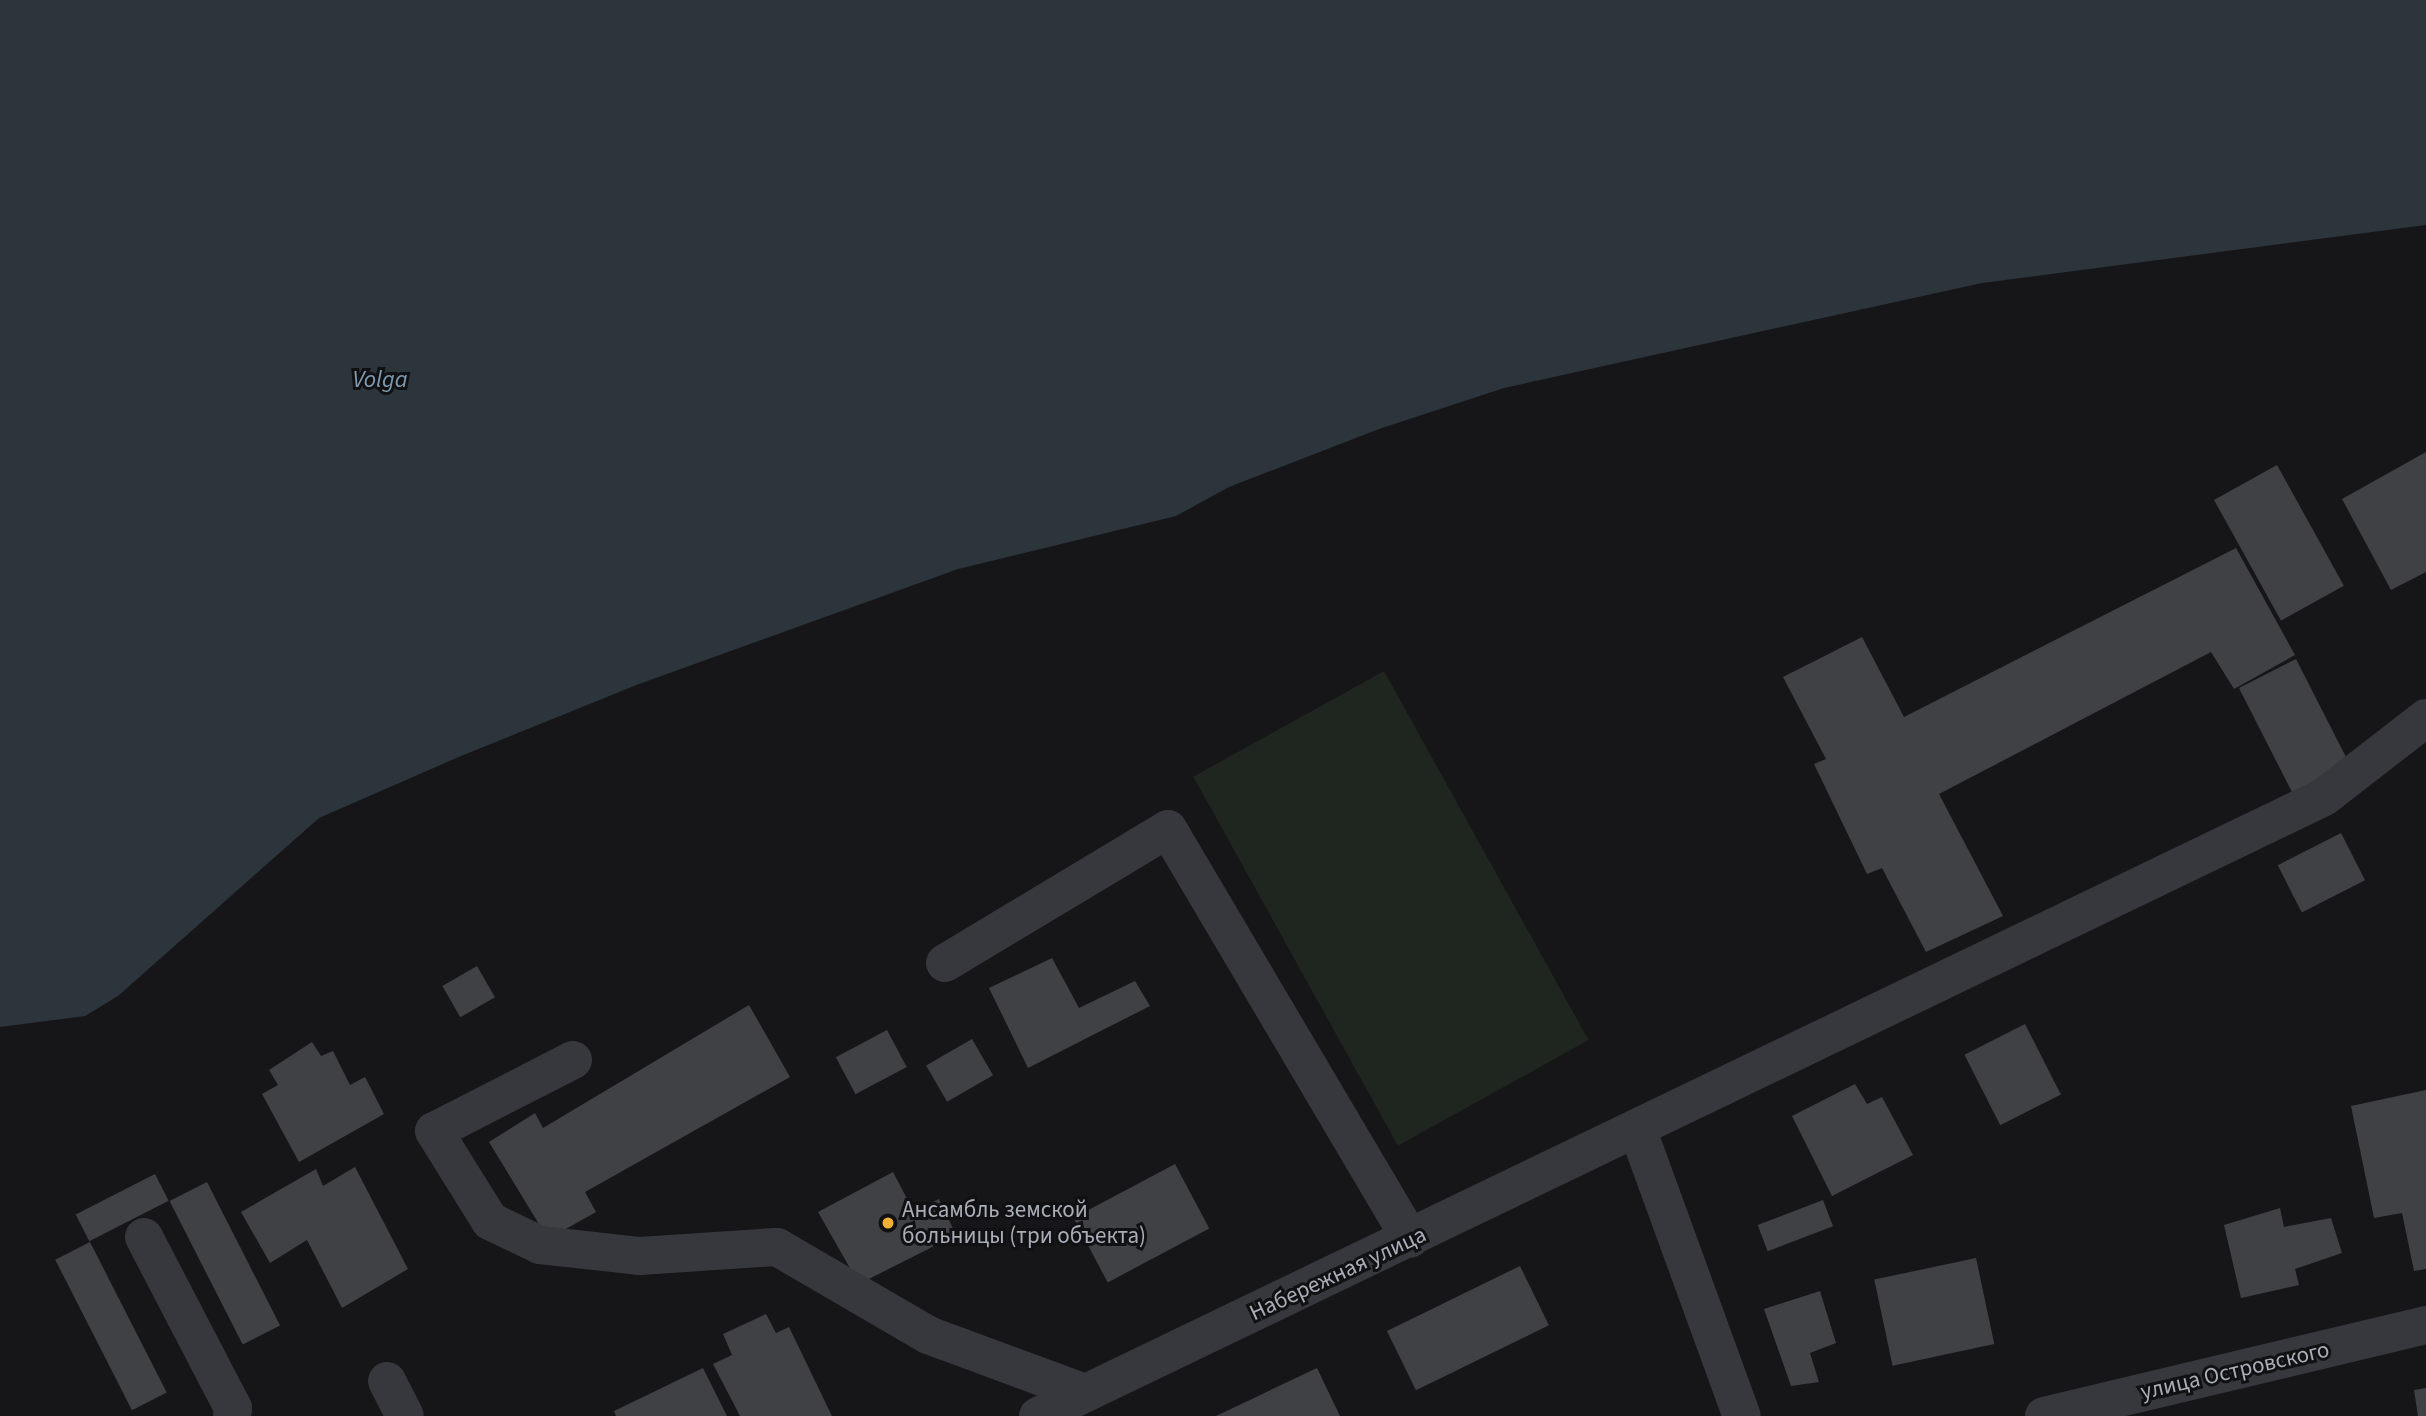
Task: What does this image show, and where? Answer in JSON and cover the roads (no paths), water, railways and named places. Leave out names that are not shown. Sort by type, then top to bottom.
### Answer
[{"type":"street","name":"Набережная улица","points":[[1038,1416],[1638,1131],[2324,797],[2426,718]]},
{"type":"street","points":[[945,963],[1168,829],[1410,1239]]},
{"type":"street","points":[[573,1060],[434,1131],[490,1221],[540,1245],[640,1256],[777,1247],[928,1335],[1085,1394]]},
{"type":"street","points":[[1638,1131],[1742,1416]]},
{"type":"street","points":[[144,1237],[233,1408],[232,1416]]},
{"type":"street","name":"улица Островского","points":[[2044,1416],[2426,1325]]},
{"type":"street","points":[[387,1381],[405,1416]]},
{"type":"water","name":"Volga","points":[[0,0],[2426,0],[2426,225],[1982,283],[1504,388],[1379,429],[1229,487],[1176,516],[958,569],[639,684],[461,756],[319,818],[118,996],[85,1016],[0,1027]]},
{"type":"place","name":"Ансамбль земской больницы (три объекта)","points":[[888,1223]]}]
